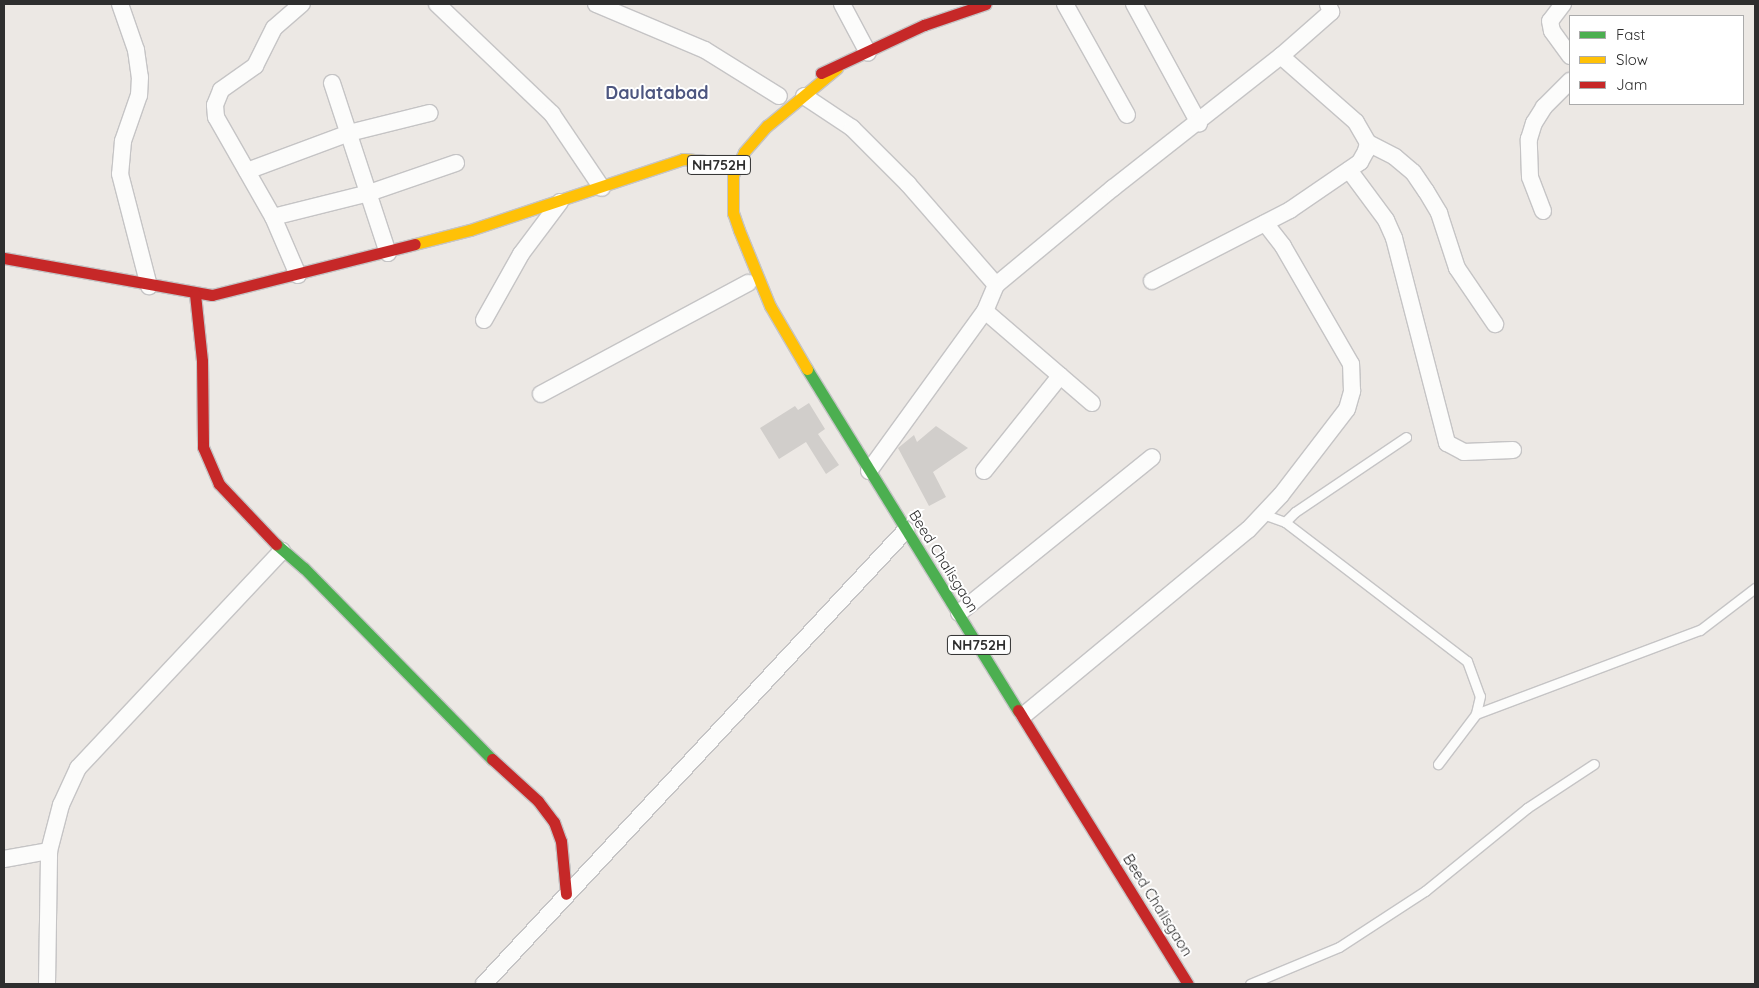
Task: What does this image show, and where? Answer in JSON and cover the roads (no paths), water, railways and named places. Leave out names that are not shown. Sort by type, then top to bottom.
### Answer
[{"type":"main road","name":"Beed Chalisgaon","points":[[805,78],[837,68],[924,25],[986,4]]},
{"type":"main road","name":"Beed Chalisgaon","points":[[837,68],[755,138],[733,175],[733,213],[770,306],[869,471],[1024,716],[1188,984]]},
{"type":"main road","name":"NH752H","points":[[716,174],[726,151]]},
{"type":"main road","points":[[4,258],[149,286],[212,295],[388,253],[560,202],[683,159],[720,162]]},
{"type":"main road","name":"Beed Chalisgaon","points":[[740,268],[748,284],[770,306]]},
{"type":"main road","points":[[195,294],[202,361],[203,447],[219,484],[282,551],[304,568],[505,772],[538,800],[554,822],[561,841],[566,894]]},
{"type":"street","points":[[120,4],[136,50],[140,77],[139,95],[123,141],[120,174],[149,286]]},
{"type":"street","points":[[298,275],[273,217],[216,117],[217,97],[255,66],[274,28],[302,4]]},
{"type":"street","points":[[437,4],[552,114],[602,188]]},
{"type":"street","points":[[596,4],[705,50],[778,97]]},
{"type":"street","points":[[842,4],[868,53]]},
{"type":"street","points":[[1066,4],[1127,115]]},
{"type":"street","points":[[1134,4],[1199,123]]},
{"type":"street","points":[[869,471],[985,311],[996,285],[1113,188],[1199,123],[1282,56],[1331,12],[1328,4]]},
{"type":"street","points":[[1563,4],[1550,21],[1552,31],[1569,55]]},
{"type":"street","points":[[1282,56],[1356,122],[1368,143],[1395,157],[1413,172],[1439,212],[1457,268],[1495,324]]},
{"type":"street","points":[[1543,211],[1530,177],[1529,139],[1534,123],[1544,107],[1569,82]]},
{"type":"street","points":[[332,83],[388,253]]},
{"type":"street","points":[[804,96],[852,128],[908,184],[996,285]]},
{"type":"street","points":[[247,171],[349,133],[430,113]]},
{"type":"street","points":[[1152,281],[1265,223],[1349,170],[1360,162],[1368,143]]},
{"type":"street","points":[[273,217],[368,193],[456,163]]},
{"type":"street","points":[[1349,170],[1386,220],[1394,238],[1447,443],[1464,452],[1513,450]]},
{"type":"street","points":[[484,320],[521,254],[560,202]]},
{"type":"street","points":[[1024,716],[1248,530],[1347,409],[1352,391],[1352,364],[1288,254],[1265,223]]},
{"type":"street","points":[[541,394],[748,284]]},
{"type":"street","points":[[985,311],[1092,403]]},
{"type":"street","points":[[984,471],[1060,376]]},
{"type":"street","points":[[958,613],[1152,457]]},
{"type":"street","points":[[484,984],[906,530]]},
{"type":"street","points":[[47,984],[49,851],[61,805],[78,768],[282,551]]},
{"type":"street","points":[[4,859],[49,851]]},
{"type":"lane","points":[[1285,522],[1406,437]]},
{"type":"lane","points":[[1263,514],[1285,522],[1467,660],[1480,696],[1476,714],[1438,764]]},
{"type":"lane","points":[[1476,714],[1700,630],[1755,588]]},
{"type":"lane","points":[[1250,984],[1339,947],[1426,891],[1527,808],[1594,764]]},
{"type":"district","name":"Daulatabad","points":[[657,93]]}]
